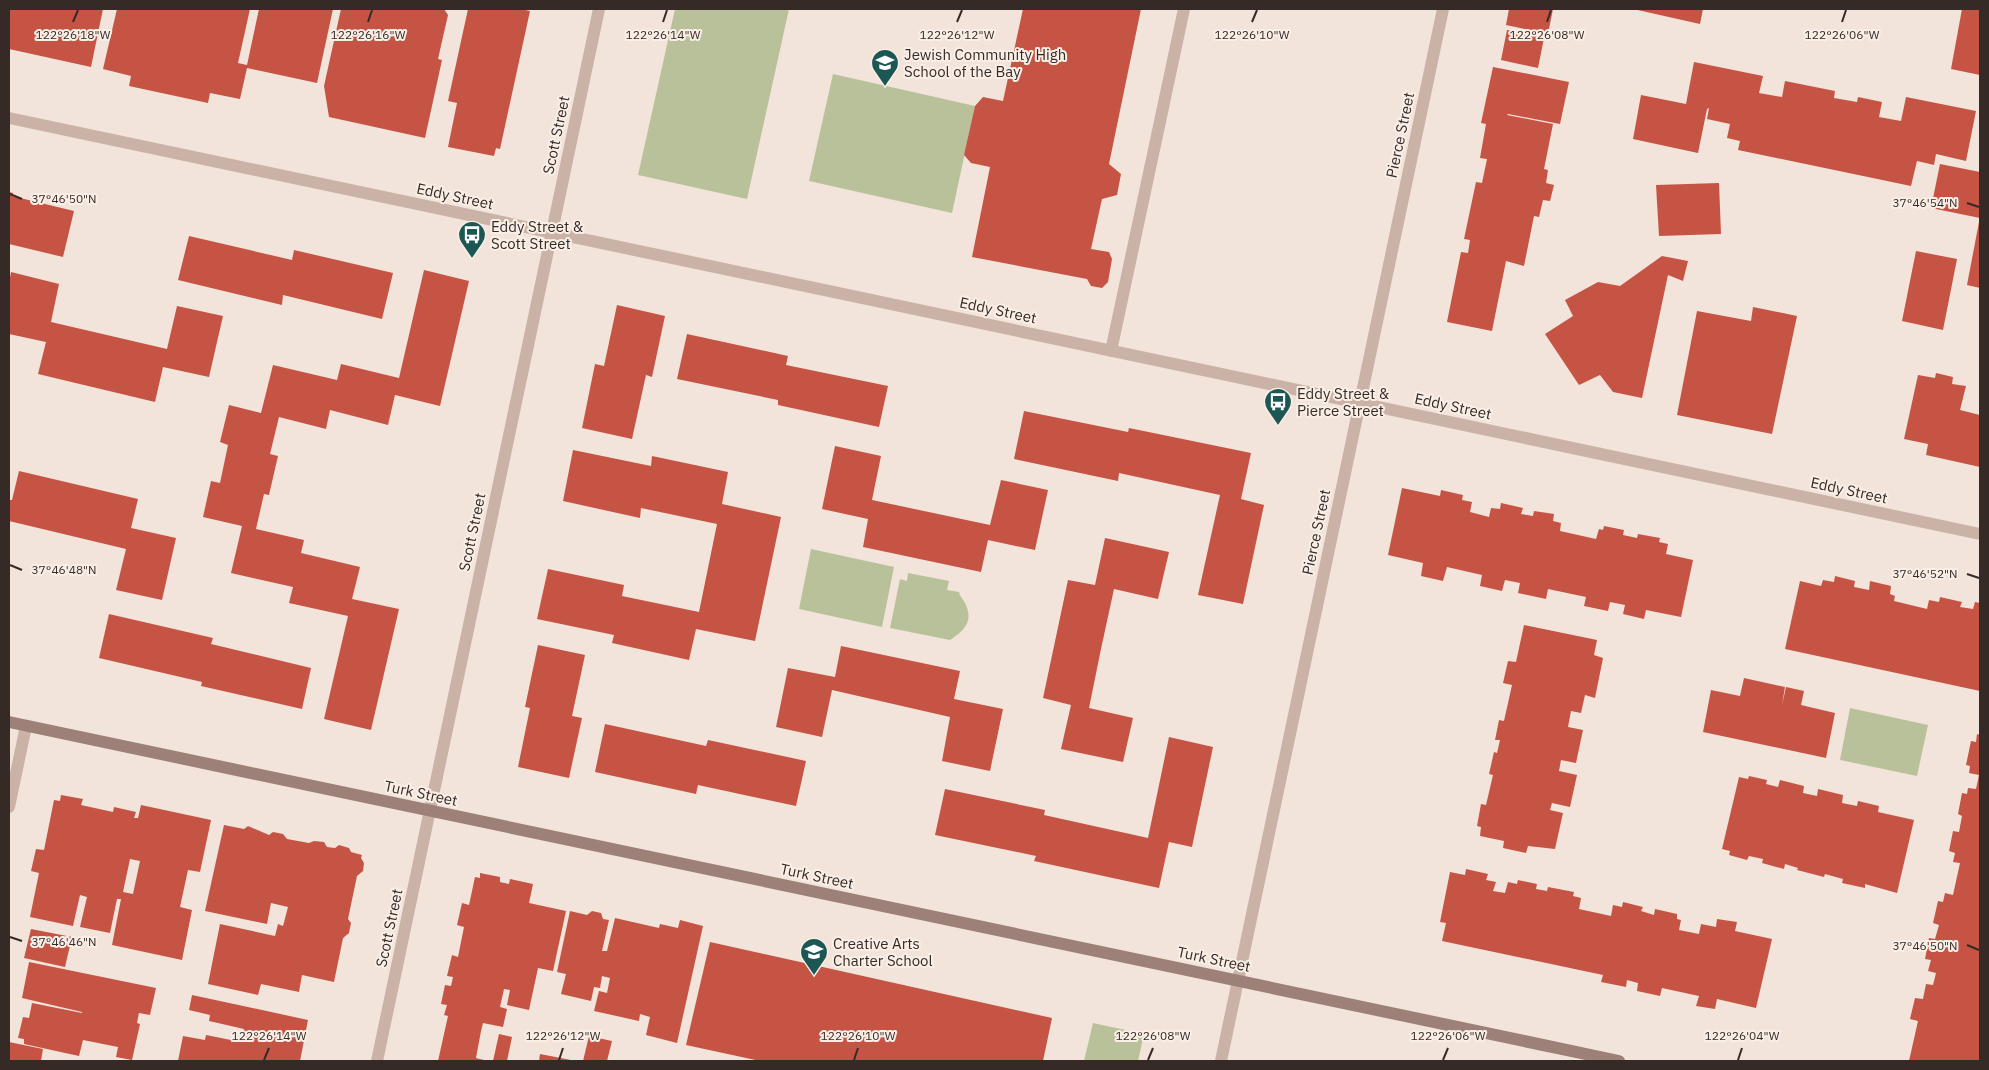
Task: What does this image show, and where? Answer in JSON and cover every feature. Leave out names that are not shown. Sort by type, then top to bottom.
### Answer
[{"type":"main road","name":"Turk Street","points":[[9,722],[1619,1061]]},
{"type":"street","name":"Scott Street","points":[[377,1061],[599,9]]},
{"type":"street","points":[[1110,351],[1184,9]]},
{"type":"street","name":"Pierce Street","points":[[1221,1061],[1443,9]]},
{"type":"street","name":"Eddy Street","points":[[9,118],[1980,534]]},
{"type":"street","points":[[9,807],[26,726]]},
{"type":"green space","points":[[675,9],[789,9],[747,199],[638,175]]},
{"type":"green space","points":[[833,74],[975,106],[952,213],[809,181]]},
{"type":"green space","points":[[811,549],[894,567],[882,627],[799,609]]},
{"type":"green space","points":[[908,573],[949,581],[947,590],[959,592],[969,615],[964,629],[960,633],[950,640],[890,628],[900,579],[907,581]]},
{"type":"green space","points":[[1850,708],[1928,725],[1917,776],[1840,760]]},
{"type":"green space","points":[[1093,1023],[1144,1034],[1138,1061],[1084,1061]]},
{"type":"building","points":[[9,9],[103,9],[91,67],[9,49]]},
{"type":"building","points":[[117,9],[250,9],[238,63],[247,65],[259,9],[333,9],[317,83],[247,68],[240,99],[210,93],[208,103],[129,86],[131,76],[103,69]]},
{"type":"building","points":[[341,9],[444,9],[448,15],[438,59],[442,60],[425,138],[329,117],[324,86]]},
{"type":"building","points":[[468,9],[520,9],[530,11],[500,149],[496,148],[494,156],[448,147],[457,103],[448,101]]},
{"type":"building","points":[[1023,9],[1141,9],[1109,164],[1121,174],[1117,195],[1102,199],[1091,249],[1109,252],[1112,259],[1108,282],[1102,288],[1091,286],[1087,279],[972,257],[990,167],[971,163],[964,155],[975,106],[983,97],[1003,101]]},
{"type":"building","points":[[1509,9],[1553,9],[1548,34],[1506,25]]},
{"type":"building","points":[[1633,9],[1703,9],[1700,24]]},
{"type":"building","points":[[1962,9],[1980,9],[1980,75],[1951,69]]},
{"type":"building","points":[[1507,30],[1544,38],[1538,68],[1501,60]]},
{"type":"building","points":[[1694,62],[1763,76],[1759,93],[1782,97],[1785,81],[1835,91],[1834,98],[1857,102],[1858,97],[1882,102],[1879,117],[1901,121],[1906,97],[1976,111],[1966,161],[1936,154],[1934,165],[1917,161],[1911,186],[1738,150],[1740,141],[1727,138],[1730,124],[1707,119],[1709,108],[1707,109],[1698,153],[1633,139],[1641,95],[1686,104]]},
{"type":"building","points":[[1493,67],[1569,82],[1560,124],[1507,115],[1553,124],[1544,169],[1548,170],[1546,183],[1554,185],[1550,201],[1543,200],[1539,217],[1534,216],[1524,266],[1506,261],[1492,331],[1447,322],[1461,252],[1468,253],[1470,240],[1464,239],[1476,182],[1482,183],[1487,159],[1480,158],[1486,124],[1481,123]]},
{"type":"building","points":[[1940,164],[1980,172],[1980,218],[1931,208]]},
{"type":"building","points":[[1719,183],[1721,234],[1659,236],[1656,185]]},
{"type":"building","points":[[9,192],[13,193],[12,196],[74,211],[63,257],[9,244]]},
{"type":"building","points":[[1980,222],[1980,288],[1967,285]]},
{"type":"building","points":[[189,236],[292,260],[294,250],[393,273],[382,319],[283,295],[282,305],[178,280]]},
{"type":"building","points":[[1916,251],[1957,259],[1943,330],[1902,321]]},
{"type":"building","points":[[1662,256],[1688,261],[1683,281],[1668,275],[1642,398],[1613,392],[1600,375],[1579,385],[1545,334],[1573,316],[1565,300],[1598,282],[1620,286]]},
{"type":"building","points":[[424,270],[469,281],[440,406],[395,395],[388,425],[330,410],[326,429],[279,417],[270,454],[278,456],[269,495],[264,494],[256,529],[304,540],[301,553],[360,567],[352,599],[399,609],[371,730],[324,719],[348,616],[289,603],[293,587],[231,573],[242,526],[203,517],[211,481],[220,483],[228,445],[220,442],[229,405],[261,413],[273,365],[337,380],[341,364],[399,378]]},
{"type":"building","points":[[11,272],[59,284],[51,322],[167,349],[177,306],[223,316],[209,377],[163,367],[155,402],[38,374],[46,342],[9,334],[9,283]]},
{"type":"building","points":[[617,305],[665,316],[652,377],[646,375],[632,439],[582,428],[595,364],[604,366]]},
{"type":"building","points":[[1753,307],[1797,316],[1772,434],[1677,415],[1697,311],[1751,321]]},
{"type":"building","points":[[687,334],[788,356],[786,365],[888,386],[879,427],[778,405],[778,400],[677,379]]},
{"type":"building","points":[[1936,373],[1953,377],[1952,384],[1966,386],[1960,410],[1980,415],[1980,467],[1926,455],[1928,444],[1904,439],[1918,375],[1935,378]]},
{"type":"building","points":[[1024,411],[1128,432],[1129,428],[1251,453],[1241,499],[1264,505],[1243,604],[1198,595],[1220,495],[1119,473],[1118,481],[1014,459]]},
{"type":"building","points":[[835,446],[881,456],[872,500],[990,525],[1001,480],[1048,490],[1035,550],[988,540],[981,572],[863,547],[868,519],[822,509]]},
{"type":"building","points":[[573,450],[651,466],[652,456],[728,472],[722,504],[781,517],[755,641],[696,629],[689,660],[612,643],[614,635],[537,619],[548,569],[624,585],[622,596],[699,612],[717,524],[641,508],[640,518],[563,501]]},
{"type":"building","points":[[19,471],[138,499],[131,528],[176,538],[162,600],[116,590],[126,549],[9,521],[9,500],[12,500]]},
{"type":"building","points":[[1402,488],[1440,496],[1441,490],[1463,495],[1462,500],[1472,502],[1470,512],[1489,517],[1491,508],[1500,509],[1501,503],[1523,508],[1521,514],[1533,516],[1534,511],[1554,514],[1553,521],[1561,523],[1560,531],[1596,539],[1599,529],[1603,530],[1604,526],[1624,530],[1623,535],[1637,538],[1638,534],[1660,538],[1659,542],[1668,544],[1666,554],[1693,560],[1681,617],[1646,610],[1644,619],[1623,614],[1625,605],[1610,602],[1608,611],[1584,606],[1586,597],[1548,589],[1546,599],[1518,593],[1520,583],[1505,580],[1502,591],[1480,586],[1482,575],[1447,567],[1443,581],[1421,576],[1423,563],[1388,555]]},
{"type":"building","points":[[1105,538],[1169,552],[1158,599],[1114,589],[1089,708],[1133,718],[1123,762],[1061,749],[1071,705],[1043,698],[1068,580],[1095,585]]},
{"type":"building","points":[[1835,576],[1855,581],[1854,587],[1869,590],[1870,581],[1891,586],[1890,594],[1895,596],[1894,601],[1927,609],[1929,600],[1939,602],[1940,597],[1962,602],[1960,607],[1973,609],[1975,602],[1980,603],[1980,691],[1785,649],[1800,581],[1821,586],[1823,580],[1834,582]]},
{"type":"building","points":[[109,614],[213,638],[211,644],[311,668],[302,709],[201,686],[202,682],[99,658]]},
{"type":"building","points":[[1524,625],[1597,640],[1594,655],[1603,658],[1595,698],[1585,695],[1581,713],[1571,711],[1568,727],[1583,730],[1576,763],[1561,760],[1559,771],[1577,775],[1570,807],[1552,803],[1550,810],[1563,813],[1555,849],[1528,846],[1526,853],[1503,848],[1504,841],[1480,836],[1481,827],[1477,826],[1481,804],[1486,805],[1493,775],[1489,774],[1494,752],[1497,753],[1500,740],[1495,740],[1499,720],[1504,721],[1512,685],[1503,683],[1508,661],[1516,662]]},
{"type":"building","points":[[538,645],[585,655],[572,716],[582,718],[569,778],[518,767],[530,708],[525,707]]},
{"type":"building","points":[[841,646],[960,671],[954,699],[1003,709],[990,771],[942,761],[950,717],[832,690],[822,737],[776,727],[788,668],[835,677]]},
{"type":"building","points":[[1744,678],[1785,687],[1782,705],[1786,687],[1804,691],[1801,705],[1835,713],[1826,758],[1703,732],[1711,690],[1740,696]]},
{"type":"building","points":[[605,724],[706,746],[708,740],[806,761],[796,806],[698,785],[696,794],[595,772]]},
{"type":"building","points":[[1977,734],[1980,735],[1980,1061],[1909,1061],[1918,1021],[1910,1019],[1915,998],[1923,999],[1926,984],[1933,985],[1936,973],[1928,971],[1931,960],[1925,959],[1929,938],[1935,939],[1939,925],[1933,923],[1938,901],[1943,902],[1945,893],[1953,895],[1960,863],[1953,862],[1955,853],[1949,851],[1953,831],[1959,832],[1962,816],[1958,814],[1962,793],[1967,794],[1968,788],[1976,789],[1979,775],[1969,773],[1970,766],[1966,765],[1971,741],[1976,742]]},
{"type":"building","points":[[1169,737],[1213,747],[1192,847],[1169,842],[1159,888],[1034,861],[1036,856],[935,835],[945,789],[1045,810],[1044,815],[1148,838]]},
{"type":"building","points":[[1749,776],[1767,780],[1766,784],[1778,787],[1780,780],[1804,786],[1803,793],[1817,796],[1818,789],[1843,795],[1842,803],[1857,806],[1858,801],[1879,806],[1878,812],[1914,820],[1897,893],[1865,884],[1865,888],[1842,883],[1843,879],[1825,874],[1824,877],[1797,870],[1798,868],[1785,864],[1784,869],[1762,863],[1763,859],[1749,856],[1747,860],[1729,855],[1730,851],[1722,849],[1739,777],[1748,779]]},
{"type":"building","points":[[61,795],[83,799],[81,805],[113,812],[114,807],[136,812],[134,818],[138,818],[141,805],[211,820],[200,872],[188,870],[180,907],[192,910],[182,960],[112,945],[121,899],[117,899],[110,933],[80,927],[87,897],[80,895],[73,926],[30,917],[39,873],[31,871],[36,849],[44,850],[54,800],[60,801]],"holes":[[[130,859],[140,861],[133,894],[123,892]]]},
{"type":"building","points":[[224,825],[244,829],[248,826],[269,835],[273,832],[283,834],[287,839],[309,843],[314,841],[324,842],[327,847],[335,848],[339,845],[349,848],[351,852],[362,855],[363,871],[357,876],[348,919],[351,923],[349,933],[343,938],[334,982],[302,975],[299,992],[261,984],[258,995],[208,984],[220,924],[275,936],[278,924],[283,926],[288,907],[271,903],[267,924],[205,911]]},
{"type":"building","points":[[1466,869],[1488,874],[1486,880],[1496,882],[1493,891],[1505,893],[1508,882],[1517,884],[1518,880],[1537,884],[1536,889],[1547,891],[1548,887],[1574,892],[1573,896],[1581,898],[1579,909],[1611,916],[1613,905],[1622,907],[1623,902],[1643,907],[1641,911],[1654,915],[1655,909],[1677,914],[1677,919],[1681,920],[1679,930],[1699,934],[1701,924],[1716,927],[1717,919],[1737,922],[1735,931],[1772,939],[1756,1008],[1717,999],[1715,1009],[1696,1006],[1699,996],[1662,988],[1660,996],[1637,991],[1638,983],[1627,980],[1626,987],[1601,982],[1603,975],[1442,941],[1446,923],[1440,922],[1450,872],[1465,875]]},
{"type":"building","points":[[480,873],[500,877],[500,882],[509,884],[510,879],[533,884],[529,903],[566,911],[553,971],[538,968],[529,1010],[507,1005],[510,990],[504,989],[500,1007],[507,1009],[503,1027],[483,1023],[481,1031],[476,1058],[488,1061],[438,1061],[448,1016],[444,1015],[447,1005],[441,1004],[445,985],[451,986],[453,977],[447,976],[452,955],[458,957],[464,927],[457,925],[462,903],[469,905],[475,877],[480,878]]},
{"type":"building","points":[[570,911],[587,915],[592,911],[601,913],[603,919],[609,920],[602,951],[607,951],[615,918],[659,928],[660,924],[678,928],[680,920],[703,926],[677,1043],[646,1035],[650,1017],[640,1014],[639,1021],[594,1011],[599,991],[607,993],[610,978],[602,976],[600,988],[594,987],[591,1001],[561,994],[566,974],[557,972]]},
{"type":"building","points":[[31,929],[72,937],[65,967],[24,958]]},
{"type":"building","name":"Creative Arts Charter School","points":[[710,942],[1052,1018],[1043,1061],[760,1061],[686,1045]]},
{"type":"building","points":[[29,962],[156,988],[150,1015],[139,1013],[137,1023],[140,1024],[132,1060],[116,1057],[118,1047],[83,1040],[79,1056],[24,1044],[24,1039],[18,1038],[23,1017],[29,1018],[32,1003],[82,1013],[22,998]]},
{"type":"building","points":[[192,995],[308,1020],[300,1061],[178,1061],[183,1036],[205,1040],[206,1035],[241,1042],[244,1029],[209,1021],[210,1015],[189,1010]]},
{"type":"building","points":[[499,1034],[512,1037],[507,1061],[493,1061]]},
{"type":"building","points":[[589,1036],[612,1041],[607,1061],[583,1061]]},
{"type":"building","points":[[9,1042],[43,1049],[41,1061],[9,1061]]},
{"type":"building","points":[[540,1054],[571,1060],[571,1061],[539,1061]]},
{"type":"place","name":"Jewish Community High School of the Bay","points":[[885,87]]},
{"type":"place","name":"Eddy Street & Scott Street","points":[[472,259]]},
{"type":"place","name":"Eddy Street & Pierce Street","points":[[1278,426]]},
{"type":"place","name":"Creative Arts Charter School","points":[[814,976]]}]
